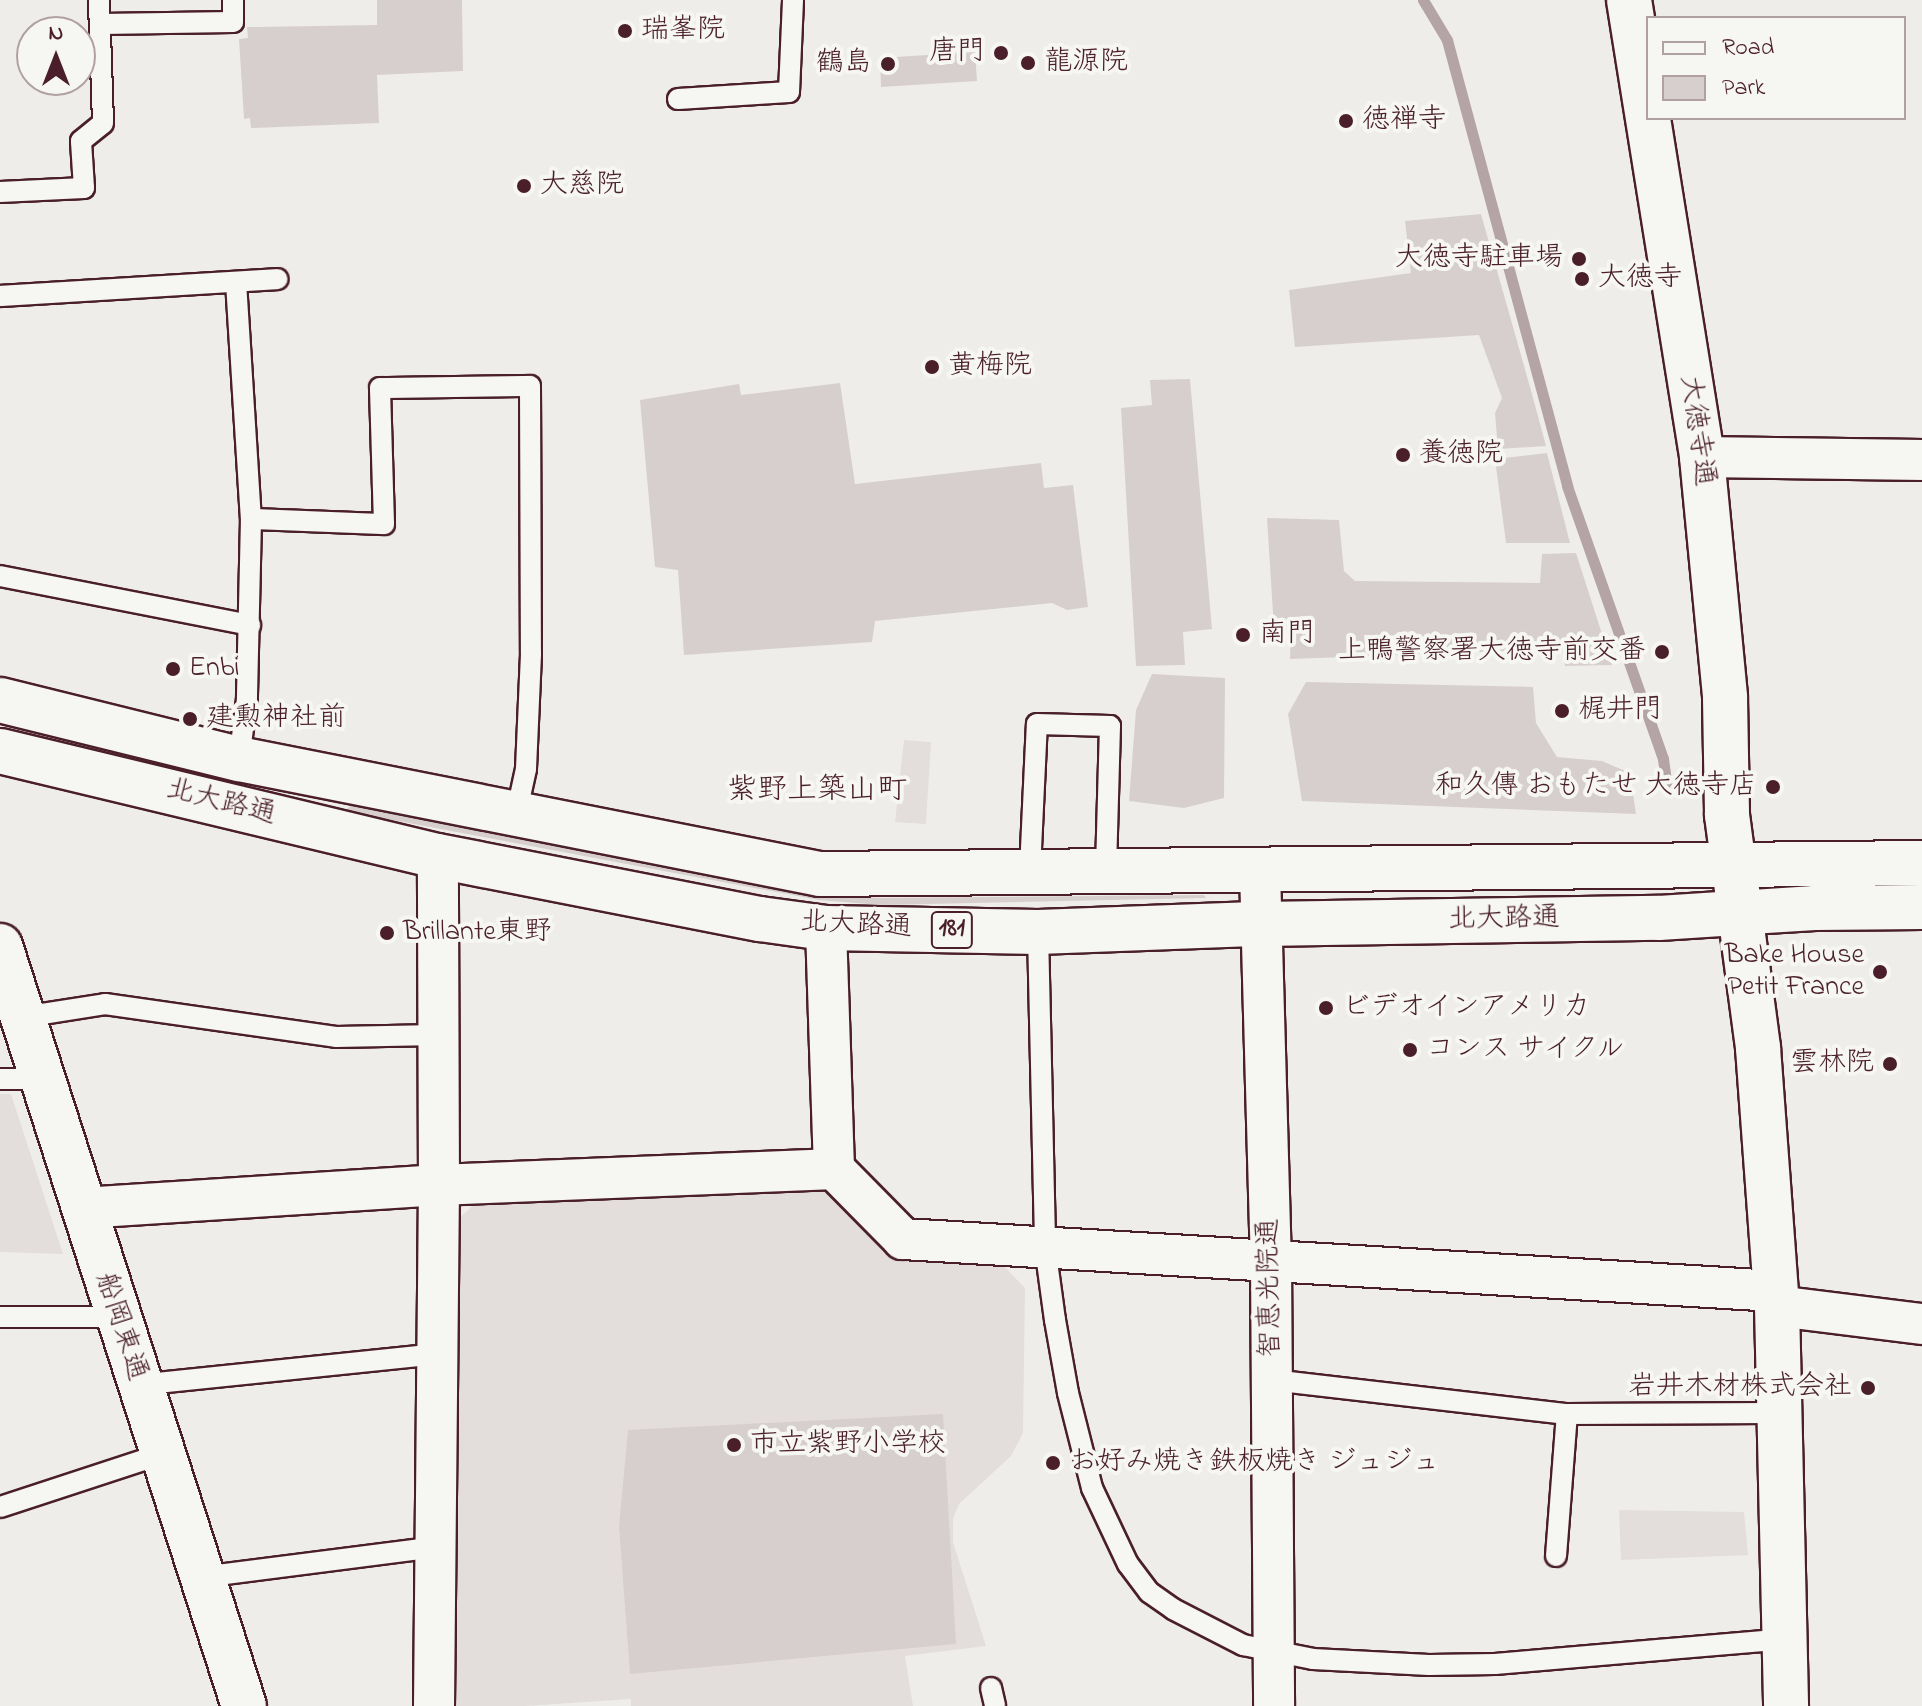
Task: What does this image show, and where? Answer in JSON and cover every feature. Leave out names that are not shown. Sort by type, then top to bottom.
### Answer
[{"type":"main road","name":"大徳寺通","points":[[1629,0],[1646,106]]},
{"type":"main road","name":"大徳寺通","points":[[1648,120],[1702,457],[1725,698],[1727,815],[1758,1048],[1776,1298],[1786,1706]]},
{"type":"main road","name":"北大路通","points":[[0,700],[239,759],[820,874],[1922,863]]},
{"type":"main road","name":"北大路通","points":[[0,751],[438,856],[760,919],[826,928],[1038,932],[1261,924],[1659,918],[1740,912],[1922,907]]},
{"type":"main road","name":"船岡東通","points":[[0,946],[23,1017],[21,1079],[83,1208],[244,1706]]},
{"type":"street","points":[[1702,457],[1922,460]]},
{"type":"street","points":[[434,1706],[439,1185],[438,856]]},
{"type":"street","name":"智恵光院通","points":[[1260,871],[1271,1262],[1274,1706]]},
{"type":"street","points":[[826,928],[834,1169],[903,1239],[1776,1298],[1922,1324]]},
{"type":"street","points":[[83,1208],[439,1185],[834,1169]]},
{"type":"lane","points":[[0,192],[84,188],[81,141],[103,123],[99,0]]},
{"type":"lane","points":[[101,24],[233,22],[233,0]]},
{"type":"lane","points":[[678,99],[789,92],[793,0]]},
{"type":"lane","points":[[0,296],[277,279]]},
{"type":"lane","points":[[236,282],[251,519],[247,699],[239,759]]},
{"type":"lane","points":[[251,519],[384,524],[380,388],[530,386],[531,654],[526,769],[516,815]]},
{"type":"lane","points":[[0,576],[250,625]]},
{"type":"lane","points":[[1030,870],[1037,724],[1110,726],[1106,870]]},
{"type":"lane","points":[[1038,932],[1045,1247],[1068,1393],[1089,1475],[1128,1564],[1149,1592],[1173,1609],[1243,1645],[1313,1659],[1429,1665],[1495,1664],[1784,1639]]},
{"type":"lane","points":[[23,1017],[105,1004],[336,1037],[437,1035]]},
{"type":"lane","points":[[0,1317],[117,1317]]},
{"type":"lane","points":[[138,1385],[437,1354]]},
{"type":"lane","points":[[1272,1380],[1567,1414],[1779,1413]]},
{"type":"lane","points":[[1556,1556],[1567,1414]]},
{"type":"lane","points":[[0,1507],[162,1454]]},
{"type":"lane","points":[[202,1577],[435,1547]]},
{"type":"shaded area","points":[[904,740],[931,742],[926,824],[895,822]]},
{"type":"shaded area","points":[[0,1094],[11,1094],[63,1254],[0,1252]]},
{"type":"shaded area","name":"市立紫野小学校","points":[[810,1187],[996,1258],[1025,1288],[1023,1433],[1011,1456],[959,1504],[953,1519],[953,1542],[986,1646],[905,1656],[913,1706],[631,1706],[631,1699],[526,1706],[450,1706],[451,1226],[483,1196]]},
{"type":"shaded area","points":[[1619,1510],[1744,1512],[1748,1555],[1621,1560]]},
{"type":"green space","points":[[377,0],[462,0],[463,71],[377,75],[379,123],[251,128],[250,118],[244,119],[239,39],[248,38],[247,27],[377,25]]},
{"type":"green space","points":[[975,52],[977,81],[881,87],[880,58]]},
{"type":"green space","points":[[1481,214],[1546,446],[1498,449],[1495,413],[1502,398],[1479,335],[1295,347],[1289,290],[1411,273],[1405,221]]},
{"type":"green space","points":[[1190,379],[1212,629],[1183,632],[1185,665],[1136,666],[1121,408],[1152,405],[1150,380]]},
{"type":"green space","points":[[840,383],[855,484],[1041,463],[1044,488],[1073,485],[1088,607],[1067,610],[1052,603],[875,621],[872,642],[684,655],[678,570],[655,567],[640,400],[739,384],[741,395]]},
{"type":"green space","points":[[1547,453],[1570,543],[1506,543],[1495,459]]},
{"type":"green space","points":[[1267,518],[1339,520],[1344,571],[1355,581],[1540,583],[1542,554],[1576,553],[1612,665],[1565,666],[1562,649],[1290,659],[1291,630],[1274,629]]},
{"type":"green space","points":[[1152,674],[1225,678],[1224,798],[1184,808],[1129,801],[1136,710]]},
{"type":"green space","points":[[1306,682],[1533,687],[1536,723],[1557,757],[1602,761],[1630,773],[1636,814],[1302,801],[1288,714]]},
{"type":"green space","points":[[352,805],[819,894],[880,898],[1204,895],[1206,898],[881,905],[819,900],[350,812],[347,809]]},
{"type":"green space","points":[[943,1414],[956,1644],[630,1674],[619,1526],[628,1430]]},
{"type":"waterway","points":[[1423,0],[1447,40],[1567,486],[1663,759],[1667,787]]},
{"type":"place","name":"瑞峯院","points":[[625,31]]},
{"type":"place","name":"唐門","points":[[1001,53]]},
{"type":"place","name":"龍源院","points":[[1028,63]]},
{"type":"place","name":"鶴島","points":[[888,64]]},
{"type":"place","name":"徳禅寺","points":[[1346,121]]},
{"type":"place","name":"大慈院","points":[[524,186]]},
{"type":"place","name":"大徳寺駐車場","points":[[1579,259]]},
{"type":"place","name":"大徳寺","points":[[1582,279]]},
{"type":"place","name":"黄梅院","points":[[932,367]]},
{"type":"place","name":"養徳院","points":[[1403,455]]},
{"type":"place","name":"南門","points":[[1243,635]]},
{"type":"place","name":"上鴨警察署大徳寺前交番","points":[[1662,652]]},
{"type":"place","name":"Enbi","points":[[173,669]]},
{"type":"place","name":"梶井門","points":[[1562,711]]},
{"type":"place","name":"建勲神社前","points":[[190,719]]},
{"type":"place","name":"和久傳 おもたせ 大徳寺店","points":[[1773,787]]},
{"type":"place","name":"Brillante東野","points":[[387,933]]},
{"type":"place","name":"Bake House Petit France","points":[[1880,972]]},
{"type":"place","name":"ビデオインアメリカ","points":[[1326,1008]]},
{"type":"place","name":"コンス サイクル","points":[[1410,1050]]},
{"type":"place","name":"雲林院","points":[[1890,1064]]},
{"type":"place","name":"岩井木材株式会社","points":[[1868,1388]]},
{"type":"place","name":"市立紫野小学校","points":[[734,1445]]},
{"type":"place","name":"お好み焼き鉄板焼き ジュジュ","points":[[1053,1463]]},
{"type":"district","name":"紫野上築山町","points":[[817,791]]}]
